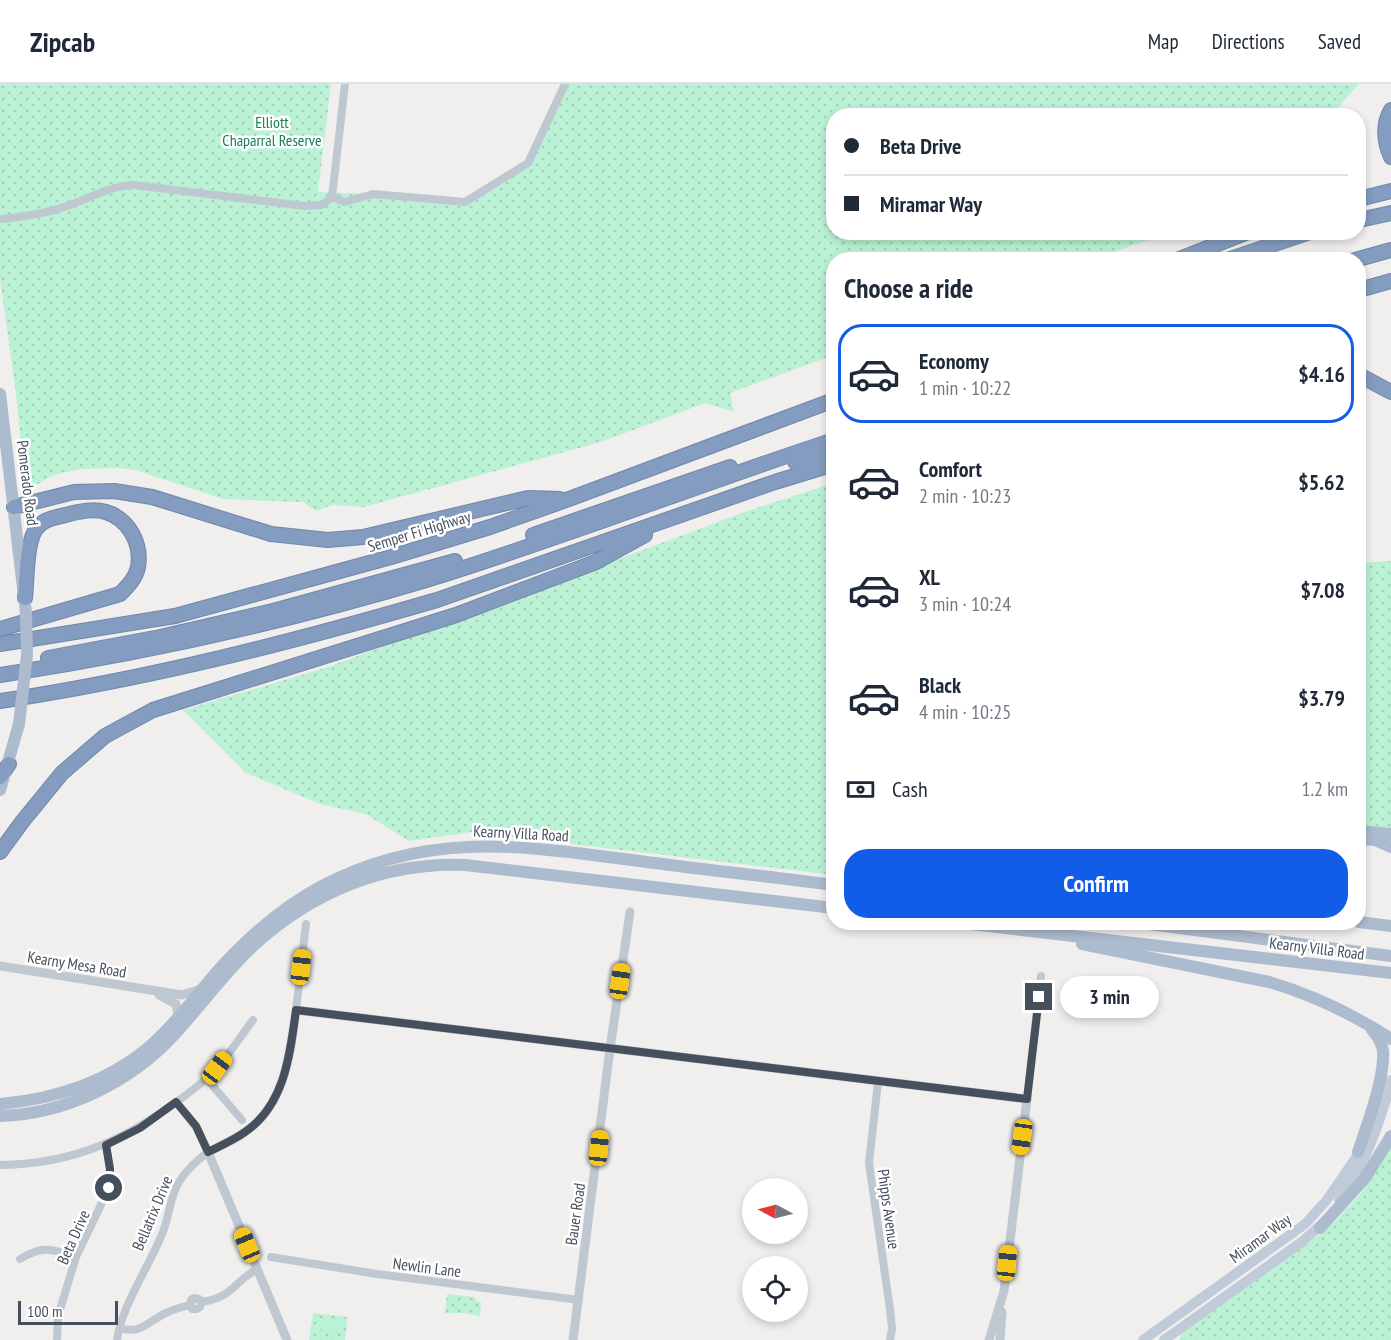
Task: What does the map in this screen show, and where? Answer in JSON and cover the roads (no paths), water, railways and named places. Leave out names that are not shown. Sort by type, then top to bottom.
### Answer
[{"type":"highway","points":[[1391,110],[1384,132],[1386,147],[1391,157]]},
{"type":"highway","points":[[1366,197],[1391,191]]},
{"type":"highway","points":[[1366,218],[1391,213]]},
{"type":"highway","points":[[1197,252],[1228,240]]},
{"type":"highway","points":[[1251,252],[1286,240]]},
{"type":"highway","points":[[1366,257],[1391,250]]},
{"type":"highway","points":[[1366,266],[1391,259]]},
{"type":"highway","points":[[1366,288],[1391,281]]},
{"type":"highway","points":[[1366,375],[1391,379]]},
{"type":"highway","points":[[1366,378],[1391,392]]},
{"type":"highway","name":"Semper Fi Highway","points":[[0,644],[175,616],[391,557],[490,527],[826,403]]},
{"type":"highway","points":[[0,666],[160,637],[367,587],[477,554],[826,434]]},
{"type":"highway","points":[[0,675],[170,646],[335,606],[427,580],[826,443]]},
{"type":"highway","points":[[729,477],[826,455]]},
{"type":"highway","points":[[0,701],[184,668],[396,612],[479,586],[826,467]]},
{"type":"highway","points":[[14,507],[74,492],[114,491],[152,497],[271,534],[328,540],[363,537],[528,498],[569,499]]},
{"type":"highway","points":[[0,629],[120,594],[132,581],[138,568],[138,547],[134,534],[122,519],[106,512],[87,511],[44,521],[34,532],[25,598]]},
{"type":"highway","points":[[0,852],[62,773],[105,736],[153,710],[456,615],[596,562],[678,516]]},
{"type":"highway","points":[[0,707],[59,692]]},
{"type":"highway","points":[[0,777],[9,764]]},
{"type":"main road","name":"Pomerado Road","points":[[0,394],[27,613],[27,655],[19,724],[0,790]]},
{"type":"main road","points":[[1366,832],[1391,834]]},
{"type":"main road","points":[[1366,839],[1391,841]]},
{"type":"main road","points":[[1366,840],[1391,847]]},
{"type":"main road","name":"Kearny Villa Road","points":[[0,1104],[42,1099],[99,1080],[139,1055],[173,1023],[254,933],[304,896],[358,870],[405,855],[441,848],[485,845],[521,847],[826,884]]},
{"type":"main road","points":[[0,1116],[29,1113],[64,1104],[93,1093],[121,1078],[164,1046],[245,955],[274,928],[319,898],[343,886],[377,874],[422,866],[465,865],[826,907]]},
{"type":"main road","points":[[1366,923],[1391,926]]},
{"type":"main road","name":"Kearny Villa Road","points":[[1016,930],[1391,973]]},
{"type":"main road","name":"Kearny Villa Road","points":[[1194,930],[1391,956]]},
{"type":"main road","points":[[1055,935],[1076,943],[1277,984],[1321,1000],[1391,1039]]},
{"type":"main road","points":[[1358,1152],[1373,1105],[1382,1059],[1380,1043],[1370,1027]]},
{"type":"main road","name":"Miramar Way","points":[[1164,1340],[1320,1228],[1360,1168],[1386,1101],[1391,1080]]},
{"type":"main road","points":[[1320,1228],[1365,1178],[1391,1136]]},
{"type":"main road","name":"Miramar Way","points":[[1143,1340],[1295,1232],[1326,1201],[1358,1152],[1372,1137]]},
{"type":"street","points":[[0,219],[24,217],[69,206],[117,186],[134,185],[305,206],[322,205],[332,197],[345,84]]},
{"type":"street","points":[[332,197],[345,202],[373,194],[465,202],[528,163],[565,84]]},
{"type":"street","name":"Bauer Road","points":[[573,1340],[630,912]]},
{"type":"street","name":"Bellatrix Drive","points":[[117,1340],[149,1258],[161,1237],[167,1221],[169,1204],[179,1182],[190,1167],[208,1152],[247,1131],[262,1116],[282,1084],[288,1062],[296,1010],[306,924]]},
{"type":"street","name":"Kearny Mesa Road","points":[[0,966],[182,995],[203,989]]},
{"type":"street","points":[[999,1340],[1041,976]]},
{"type":"street","name":"Kearny Mesa Road","points":[[149,990],[176,1004],[178,1015],[173,1023]]},
{"type":"street","points":[[296,1010],[1027,1099]]},
{"type":"street","points":[[0,1164],[30,1164],[72,1155],[106,1145],[140,1128],[217,1068],[253,1020]]},
{"type":"street","points":[[206,1078],[242,1120]]},
{"type":"street","name":"Phipps Avenue","points":[[878,1082],[869,1163],[890,1309],[892,1329],[890,1340]]},
{"type":"street","points":[[176,1102],[196,1126],[287,1340]]},
{"type":"street","name":"Beta Drive","points":[[57,1340],[58,1316],[76,1257],[109,1188],[110,1169],[106,1145]]},
{"type":"street","points":[[20,1259],[41,1250],[76,1257]]},
{"type":"street","name":"Newlin Lane","points":[[271,1257],[377,1274],[579,1300]]},
{"type":"street","points":[[120,1328],[135,1331],[168,1311],[190,1305],[194,1298],[201,1302],[216,1300],[227,1295],[244,1276],[257,1269]]},
{"type":"street","points":[[990,1340],[1004,1292]]},
{"type":"park label","name":"Elliott Chaparral Reserve","points":[[272,131]]}]
